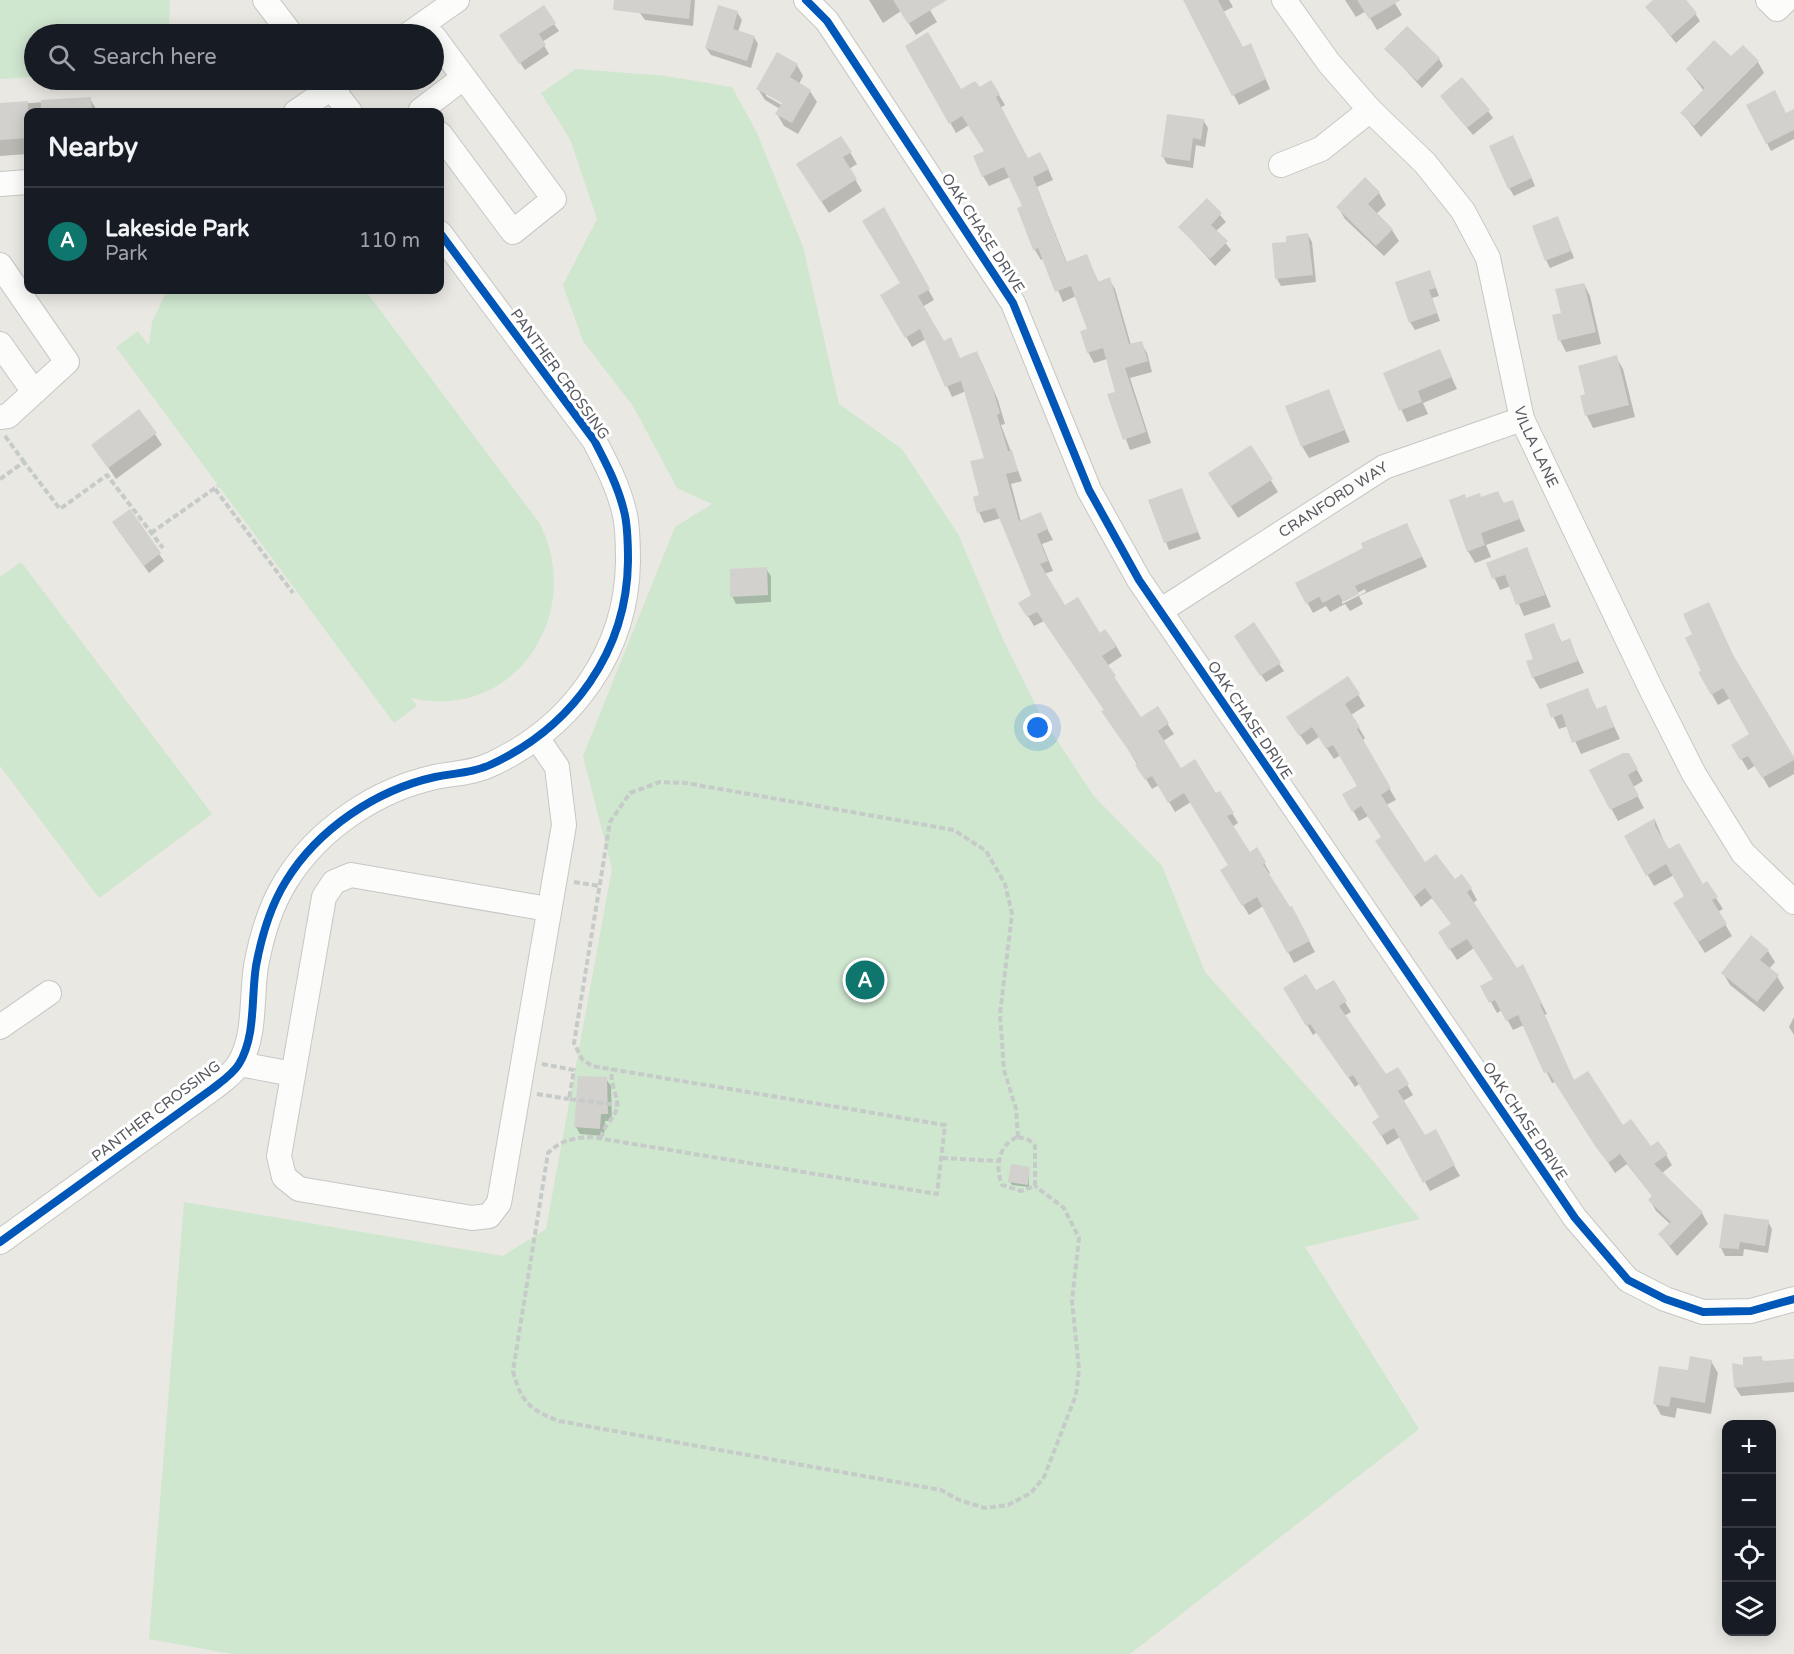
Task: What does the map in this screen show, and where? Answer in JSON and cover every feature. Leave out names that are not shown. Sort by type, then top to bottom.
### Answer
[{"type":"street","points":[[265,0],[283,24]]},
{"type":"street","points":[[434,24],[457,0]]},
{"type":"street","name":"OAK CHASE DRIVE","points":[[806,0],[827,21],[1013,303],[1089,490],[1118,545],[1160,611],[1575,1218],[1628,1280],[1665,1299],[1703,1312],[1751,1311],[1794,1299]]},
{"type":"street","name":"VILLA LANE","points":[[1284,0],[1329,63],[1370,110],[1425,163],[1457,203],[1488,258],[1522,419],[1650,687],[1694,774],[1743,853],[1794,902]]},
{"type":"street","points":[[444,56],[554,199],[513,232],[444,139]]},
{"type":"street","points":[[424,108],[463,78]]},
{"type":"street","points":[[301,108],[323,90]]},
{"type":"street","points":[[338,90],[348,108]]},
{"type":"street","points":[[1281,165],[1321,149],[1370,110]]},
{"type":"street","points":[[0,184],[24,182]]},
{"type":"street","name":"PANTHER CROSSING","points":[[0,1242],[212,1089],[239,1065],[250,1025],[256,966],[264,933],[285,882],[310,850],[337,824],[368,803],[435,777],[464,774],[490,765],[537,738],[560,720],[579,698],[611,647],[621,617],[627,584],[625,512],[612,474],[594,440],[444,238]]},
{"type":"street","points":[[0,265],[67,362],[8,416],[0,417]]},
{"type":"street","points":[[0,344],[34,392]]},
{"type":"street","name":"CRANFORD WAY","points":[[1160,611],[1384,467],[1522,419]]},
{"type":"street","points":[[537,738],[556,767],[563,800],[564,825],[499,1203],[489,1215],[472,1218],[299,1189],[284,1177],[279,1156],[324,897],[334,882],[351,875],[548,909]]},
{"type":"street","points":[[0,1027],[49,993]]},
{"type":"street","points":[[239,1065],[293,1074]]},
{"type":"path","points":[[0,428],[60,510],[106,475],[163,548]]},
{"type":"path","points":[[0,479],[24,462]]},
{"type":"path","points":[[151,533],[216,487],[293,593]]},
{"type":"path","points":[[1018,1137],[1016,1109],[1004,1070],[1000,1014],[1012,914],[1005,884],[986,851],[954,830],[686,783],[660,782],[630,793],[610,822],[574,1043],[582,1059],[592,1066],[945,1125],[938,1194],[601,1138],[572,1138],[556,1145],[548,1153],[513,1371],[518,1391],[534,1411],[559,1421],[941,1490],[958,1500],[985,1508],[1008,1505],[1031,1493],[1044,1477],[1076,1395],[1079,1369],[1072,1301],[1079,1257],[1079,1238],[1064,1208],[1035,1186]]},
{"type":"path","points":[[569,881],[600,886]]},
{"type":"path","points":[[538,1064],[574,1070],[569,1099]]},
{"type":"path","points":[[612,1069],[612,1088],[618,1105]]},
{"type":"path","points":[[533,1093],[618,1105]]},
{"type":"path","points":[[601,1138],[604,1127],[618,1105]]},
{"type":"path","points":[[1018,1137],[1029,1140],[1035,1146],[1035,1186],[1020,1191],[1002,1185],[999,1161],[1005,1146],[1018,1137]]},
{"type":"path","points":[[942,1158],[999,1161]]},
{"type":"green space","points":[[0,0],[170,0],[169,24],[24,24],[24,78],[0,79]]},
{"type":"green space","points":[[576,69],[666,76],[732,87],[757,133],[803,247],[839,404],[902,449],[958,534],[1002,637],[1041,716],[1093,795],[1162,866],[1205,972],[1368,1155],[1420,1219],[1305,1247],[1419,1429],[1130,1654],[233,1654],[149,1639],[184,1202],[503,1256],[546,1229],[612,869],[583,756],[675,527],[712,504],[677,488],[633,406],[583,341],[563,285],[597,219],[570,139],[541,93]]},
{"type":"green space","points":[[165,294],[368,294],[540,524],[552,558],[553,593],[546,625],[531,654],[509,677],[481,694],[448,701],[411,698],[417,706],[394,723],[116,347],[138,331],[149,346],[152,322]]},
{"type":"green space","points":[[21,562],[212,814],[99,898],[0,766],[0,577]]},
{"type":"building","points":[[614,0],[691,0],[689,19],[613,10]]},
{"type":"building","points":[[893,0],[947,0],[908,24]]},
{"type":"building","points":[[1183,0],[1218,0],[1243,47],[1251,43],[1266,79],[1232,96]]},
{"type":"building","points":[[1357,0],[1401,0],[1369,19]]},
{"type":"building","points":[[1653,0],[1686,0],[1697,13],[1671,36],[1645,7]]},
{"type":"building","points":[[544,5],[556,23],[539,34],[546,45],[519,64],[499,35]]},
{"type":"building","points":[[718,5],[738,11],[733,29],[755,36],[747,61],[705,48]]},
{"type":"building","points":[[1407,26],[1440,58],[1417,81],[1384,49]]},
{"type":"building","points":[[928,32],[961,89],[975,81],[980,87],[991,80],[1000,94],[996,97],[1028,158],[1040,152],[1049,169],[1033,177],[1066,262],[1087,254],[1098,282],[1110,277],[1129,344],[1142,341],[1148,361],[1125,368],[1146,432],[1123,440],[1107,394],[1115,392],[1103,348],[1087,353],[1080,331],[1087,329],[1071,286],[1055,292],[1038,248],[1033,250],[1017,208],[1022,206],[1004,167],[982,177],[973,156],[984,151],[962,116],[949,124],[905,46]]},
{"type":"building","points":[[1714,40],[1731,56],[1743,45],[1759,61],[1694,126],[1680,113],[1705,88],[1686,69]]},
{"type":"building","points":[[777,52],[798,64],[790,77],[811,90],[792,123],[775,114],[782,103],[756,89]]},
{"type":"building","points":[[1462,77],[1490,110],[1467,128],[1440,96]]},
{"type":"building","points":[[1775,90],[1786,113],[1794,109],[1794,130],[1766,144],[1746,105]]},
{"type":"building","points":[[91,97],[92,108],[41,108],[41,100]]},
{"type":"building","points":[[28,101],[28,108],[24,108],[24,138],[0,140],[0,103]]},
{"type":"building","points":[[1167,114],[1204,119],[1201,140],[1193,138],[1190,161],[1161,157]]},
{"type":"building","points":[[1513,135],[1532,178],[1508,189],[1489,146]]},
{"type":"building","points":[[841,136],[852,152],[843,157],[857,179],[821,202],[796,164]]},
{"type":"building","points":[[1365,177],[1380,192],[1368,204],[1393,229],[1376,246],[1336,207]]},
{"type":"building","points":[[1207,198],[1222,213],[1211,225],[1228,241],[1210,259],[1178,227]]},
{"type":"building","points":[[884,207],[930,289],[918,296],[944,341],[951,337],[960,358],[977,351],[993,389],[1000,413],[997,415],[1008,451],[1012,450],[1018,471],[1006,474],[1019,521],[1041,512],[1048,529],[1037,534],[1048,561],[1040,564],[1065,605],[1078,597],[1100,633],[1105,629],[1117,646],[1102,656],[1116,676],[1114,677],[1141,717],[1158,706],[1169,723],[1158,731],[1181,768],[1195,759],[1216,793],[1220,791],[1234,813],[1227,816],[1250,852],[1257,847],[1266,862],[1263,864],[1290,907],[1292,906],[1310,941],[1287,953],[1257,897],[1242,906],[1220,870],[1228,865],[1184,793],[1168,803],[1152,776],[1145,780],[1135,765],[1138,764],[1101,711],[1104,710],[1037,612],[1027,617],[1018,603],[1031,595],[995,508],[977,513],[973,497],[979,495],[970,461],[984,458],[961,381],[945,387],[920,329],[905,338],[880,295],[900,283],[862,221]]},
{"type":"building","points":[[1558,216],[1571,251],[1545,261],[1532,226]]},
{"type":"building","points":[[1308,233],[1313,275],[1275,279],[1272,243],[1286,242],[1286,236]]},
{"type":"building","points":[[1430,270],[1436,288],[1429,290],[1437,313],[1409,323],[1395,282]]},
{"type":"building","points":[[1584,283],[1596,332],[1558,341],[1552,315],[1561,313],[1555,289]]},
{"type":"building","points":[[1440,349],[1452,377],[1418,391],[1422,402],[1399,411],[1383,373]]},
{"type":"building","points":[[1617,355],[1629,405],[1585,416],[1580,396],[1585,394],[1578,366]]},
{"type":"building","points":[[1329,389],[1345,430],[1301,447],[1285,406]]},
{"type":"building","points":[[139,409],[157,433],[108,468],[91,445]]},
{"type":"building","points":[[1251,445],[1273,479],[1230,507],[1208,473]]},
{"type":"building","points":[[1182,488],[1198,532],[1164,543],[1148,500]]},
{"type":"building","points":[[1498,491],[1503,503],[1513,500],[1520,519],[1481,533],[1485,545],[1467,552],[1449,500],[1465,494],[1466,498],[1480,493],[1481,497]]},
{"type":"building","points":[[130,509],[161,553],[144,566],[112,522]]},
{"type":"building","points":[[1407,523],[1422,557],[1355,586],[1359,594],[1343,602],[1339,594],[1323,603],[1319,597],[1306,604],[1295,583],[1363,548],[1361,543]]},
{"type":"building","points":[[1527,547],[1545,595],[1516,605],[1505,575],[1492,579],[1486,563]]},
{"type":"building","points":[[767,567],[768,595],[730,597],[730,569]]},
{"type":"building","points":[[1709,602],[1732,653],[1794,757],[1794,760],[1762,778],[1748,756],[1740,760],[1731,745],[1749,734],[1723,688],[1711,695],[1698,672],[1701,671],[1685,638],[1692,634],[1683,614]]},
{"type":"building","points":[[1254,622],[1281,663],[1260,676],[1234,636]]},
{"type":"building","points":[[1554,623],[1561,642],[1570,638],[1578,661],[1532,678],[1526,661],[1533,659],[1524,634]]},
{"type":"building","points":[[1348,676],[1360,694],[1345,704],[1360,727],[1357,729],[1391,788],[1381,795],[1425,862],[1436,854],[1455,879],[1462,874],[1472,888],[1467,892],[1517,968],[1523,964],[1574,1080],[1588,1071],[1623,1125],[1631,1119],[1651,1146],[1658,1141],[1668,1154],[1654,1164],[1703,1212],[1670,1246],[1658,1234],[1671,1222],[1648,1200],[1652,1196],[1620,1154],[1608,1163],[1595,1146],[1548,1072],[1544,1073],[1518,1015],[1506,1021],[1495,1000],[1489,1003],[1480,986],[1493,979],[1467,939],[1449,950],[1438,932],[1451,924],[1425,888],[1414,897],[1375,841],[1381,837],[1361,806],[1352,812],[1342,794],[1357,786],[1333,745],[1326,749],[1312,727],[1299,736],[1286,717]]},
{"type":"building","points":[[1588,688],[1596,709],[1606,705],[1614,727],[1572,743],[1562,714],[1551,718],[1546,704]]},
{"type":"building","points":[[1623,753],[1629,753],[1638,769],[1628,775],[1639,796],[1610,810],[1589,770]]},
{"type":"building","points":[[1655,818],[1655,826],[1669,849],[1679,843],[1703,884],[1707,881],[1718,897],[1712,900],[1727,924],[1698,942],[1673,903],[1684,896],[1666,864],[1646,876],[1624,836]]},
{"type":"building","points":[[1751,935],[1769,950],[1760,960],[1779,975],[1757,1002],[1721,973]]},
{"type":"building","points":[[1306,974],[1316,990],[1334,980],[1347,1001],[1339,1006],[1386,1074],[1398,1067],[1409,1084],[1398,1091],[1425,1135],[1436,1129],[1455,1165],[1423,1183],[1394,1128],[1381,1136],[1372,1122],[1379,1117],[1353,1075],[1348,1078],[1310,1024],[1306,1026],[1283,988]]},
{"type":"building","points":[[578,1076],[607,1077],[608,1114],[601,1114],[600,1129],[574,1127]]},
{"type":"building","points":[[1011,1164],[1030,1167],[1028,1185],[1008,1182]]},
{"type":"building","points":[[1724,1214],[1769,1220],[1765,1246],[1740,1242],[1739,1249],[1719,1248]]},
{"type":"building","points":[[1690,1356],[1712,1360],[1705,1403],[1671,1397],[1669,1407],[1653,1404],[1659,1366],[1688,1370]]},
{"type":"building","points":[[1762,1356],[1762,1361],[1794,1359],[1794,1382],[1734,1388],[1732,1363],[1743,1365],[1743,1357]]},
{"type":"cycle path","points":[[806,0],[827,21],[1013,303],[1089,490],[1139,580],[1575,1218],[1628,1280],[1665,1299],[1703,1312],[1751,1311],[1794,1299]]},
{"type":"cycle path","points":[[0,1242],[227,1078],[236,1068],[244,1053],[251,1029],[256,966],[267,922],[286,881],[314,845],[350,814],[391,791],[435,777],[485,767],[521,748],[547,729],[570,707],[590,682],[606,655],[618,625],[625,594],[628,561],[625,517],[615,484],[594,440],[444,238]]},
{"type":"place","name":"Lakeside Park","points":[[865,980]]}]
